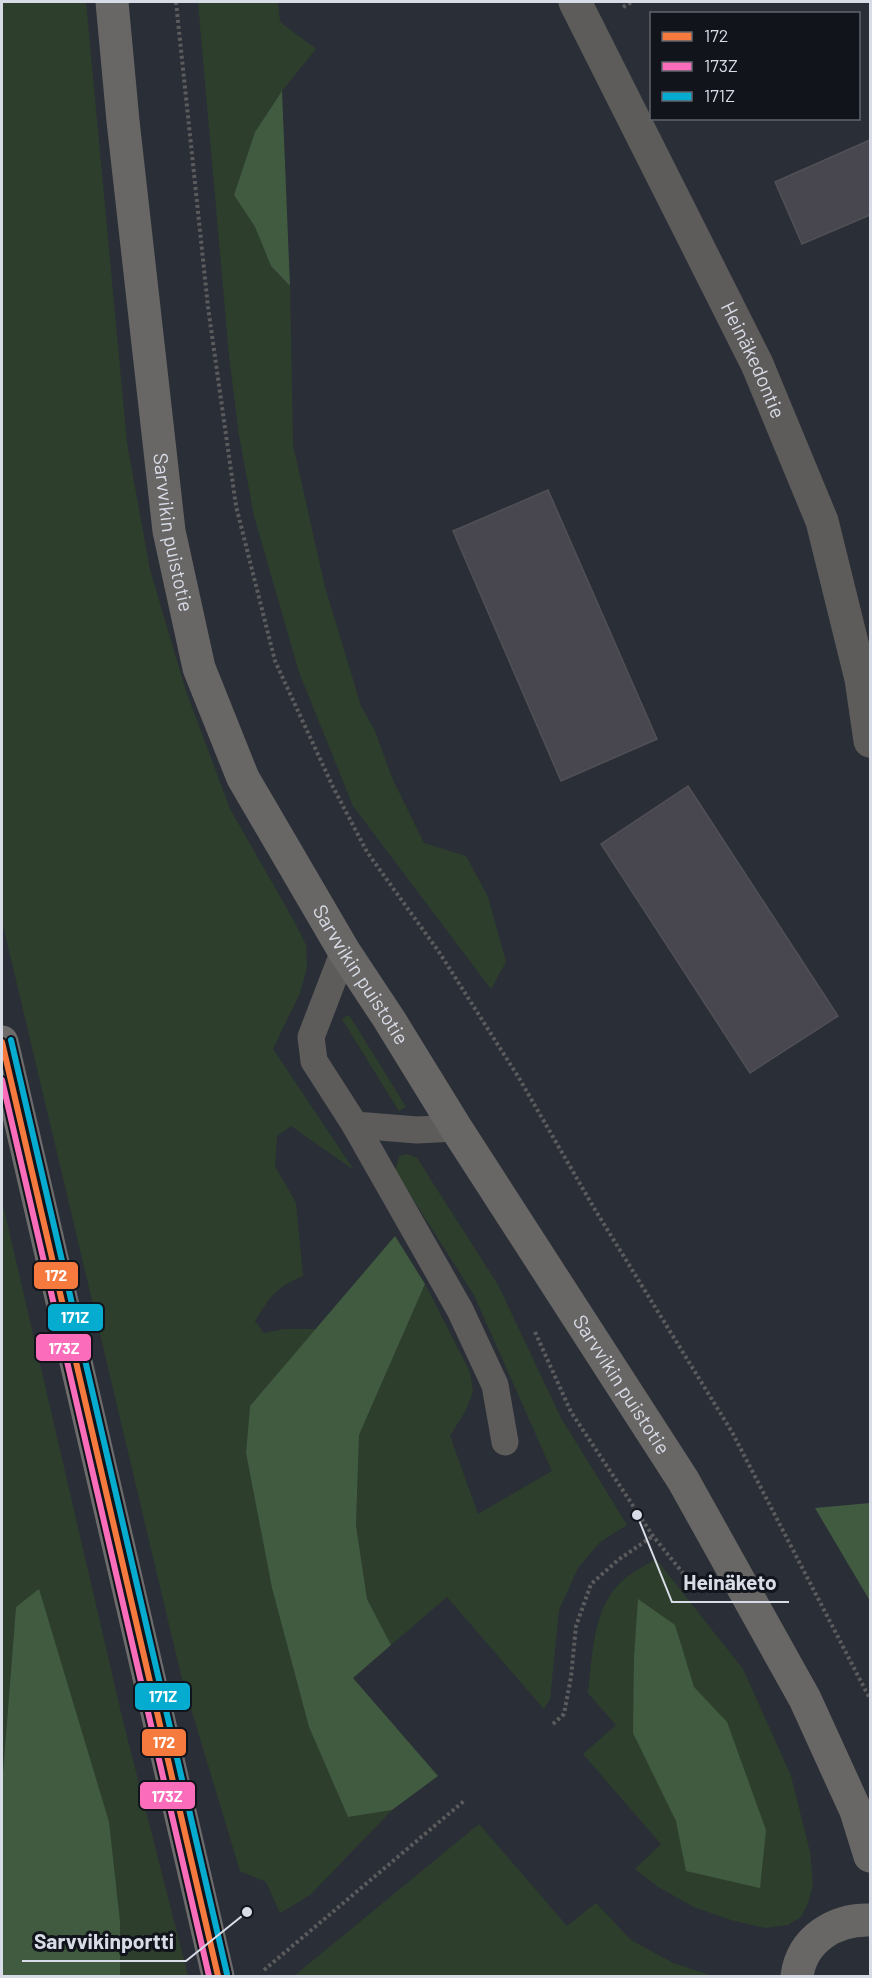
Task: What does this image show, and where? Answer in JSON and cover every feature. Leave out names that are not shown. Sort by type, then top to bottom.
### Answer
[{"type":"highway","points":[[2,1042],[218,1977]]},
{"type":"main road","name":"Sarvvikin puistotie","points":[[112,2],[168,531],[199,668],[243,778],[344,951],[683,1480],[805,1699],[856,1811],[870,1856]]},
{"type":"main road","points":[[797,1977],[798,1966],[807,1949],[819,1934],[837,1924],[855,1920],[870,1920]]},
{"type":"street","name":"Heinäkedontie","points":[[575,2],[757,364],[819,513],[861,679],[870,741]]},
{"type":"lane","points":[[344,951],[311,1036],[314,1061],[354,1125],[465,1321],[495,1385],[505,1442]]},
{"type":"lane","points":[[354,1125],[417,1130],[456,1128]]},
{"type":"path","points":[[176,2],[208,307],[236,506],[275,661],[333,787],[367,852],[439,952],[519,1078],[594,1208],[732,1432],[870,1698]]},
{"type":"path","points":[[534,1329],[571,1412],[653,1536],[618,1560],[591,1584],[576,1626],[571,1677],[564,1714],[553,1724]]},
{"type":"path","points":[[264,1970],[464,1802]]},
{"type":"green space","points":[[2,2],[86,2],[127,443],[150,570],[186,691],[230,809],[306,945],[307,967],[300,993],[273,1049],[354,1170],[291,1126],[277,1136],[275,1166],[296,1203],[303,1276],[286,1284],[274,1294],[255,1321],[264,1333],[284,1329],[316,1329],[250,1406],[246,1453],[272,1588],[309,1727],[348,1817],[392,1810],[310,1895],[280,1913],[266,1882],[240,1871],[181,1675],[2,921]]},
{"type":"green space","points":[[198,2],[278,2],[280,22],[316,49],[282,91],[255,132],[234,195],[255,227],[271,266],[290,286],[293,445],[325,587],[361,706],[375,731],[392,778],[424,843],[466,856],[488,897],[506,962],[491,989],[353,806],[299,672],[254,516],[239,435],[229,355]]},
{"type":"green space","points":[[282,91],[290,286],[271,266],[255,227],[234,195],[255,132]]},
{"type":"green space","points":[[349,1015],[406,1107],[399,1111],[342,1019]]},
{"type":"green space","points":[[407,1154],[417,1158],[498,1285],[561,1418],[627,1525],[600,1542],[578,1568],[559,1610],[550,1699],[544,1709],[447,1597],[391,1645],[367,1599],[356,1525],[359,1435],[425,1284],[470,1372],[473,1392],[466,1410],[450,1436],[478,1514],[552,1471],[474,1295],[395,1171],[399,1156]]},
{"type":"green space","points":[[2,1201],[123,1721],[188,1976],[120,1976],[120,1922],[16,1607],[2,1785]]},
{"type":"green space","points":[[395,1236],[425,1284],[359,1435],[356,1525],[367,1599],[391,1645],[353,1678],[438,1776],[392,1810],[348,1817],[309,1727],[272,1588],[246,1453],[250,1406]]},
{"type":"green space","points":[[870,1503],[870,1601],[815,1508]]},
{"type":"green space","points":[[656,1559],[743,1669],[791,1776],[810,1852],[813,1884],[801,1917],[788,1925],[765,1928],[731,1920],[694,1907],[658,1887],[635,1869],[661,1844],[583,1754],[616,1725],[588,1693],[599,1619],[611,1593],[621,1582]]},
{"type":"green space","points":[[39,1589],[109,1822],[120,1922],[120,1976],[2,1976],[2,1785],[16,1607]]},
{"type":"green space","points":[[638,1599],[675,1625],[694,1687],[727,1722],[766,1830],[760,1888],[686,1871],[676,1821],[633,1733]]},
{"type":"green space","points":[[479,1824],[567,1926],[596,1903],[631,1940],[673,1963],[713,1976],[294,1976]]},
{"type":"building","points":[[870,140],[870,215],[802,244],[775,182]]},
{"type":"building","points":[[548,490],[657,739],[561,781],[453,531]]},
{"type":"building","points":[[688,786],[838,1016],[750,1073],[601,844]]},
{"type":"transit line","name":"171Z","points":[[11,1040],[227,1974]]},
{"type":"transit line","name":"172","points":[[2,1042],[218,1976]]},
{"type":"transit line","name":"173Z","points":[[2,1080],[209,1976]]},
{"type":"place","name":"Heinäketo","points":[[637,1515]]},
{"type":"place","name":"Sarvvikinportti","points":[[247,1912]]}]
